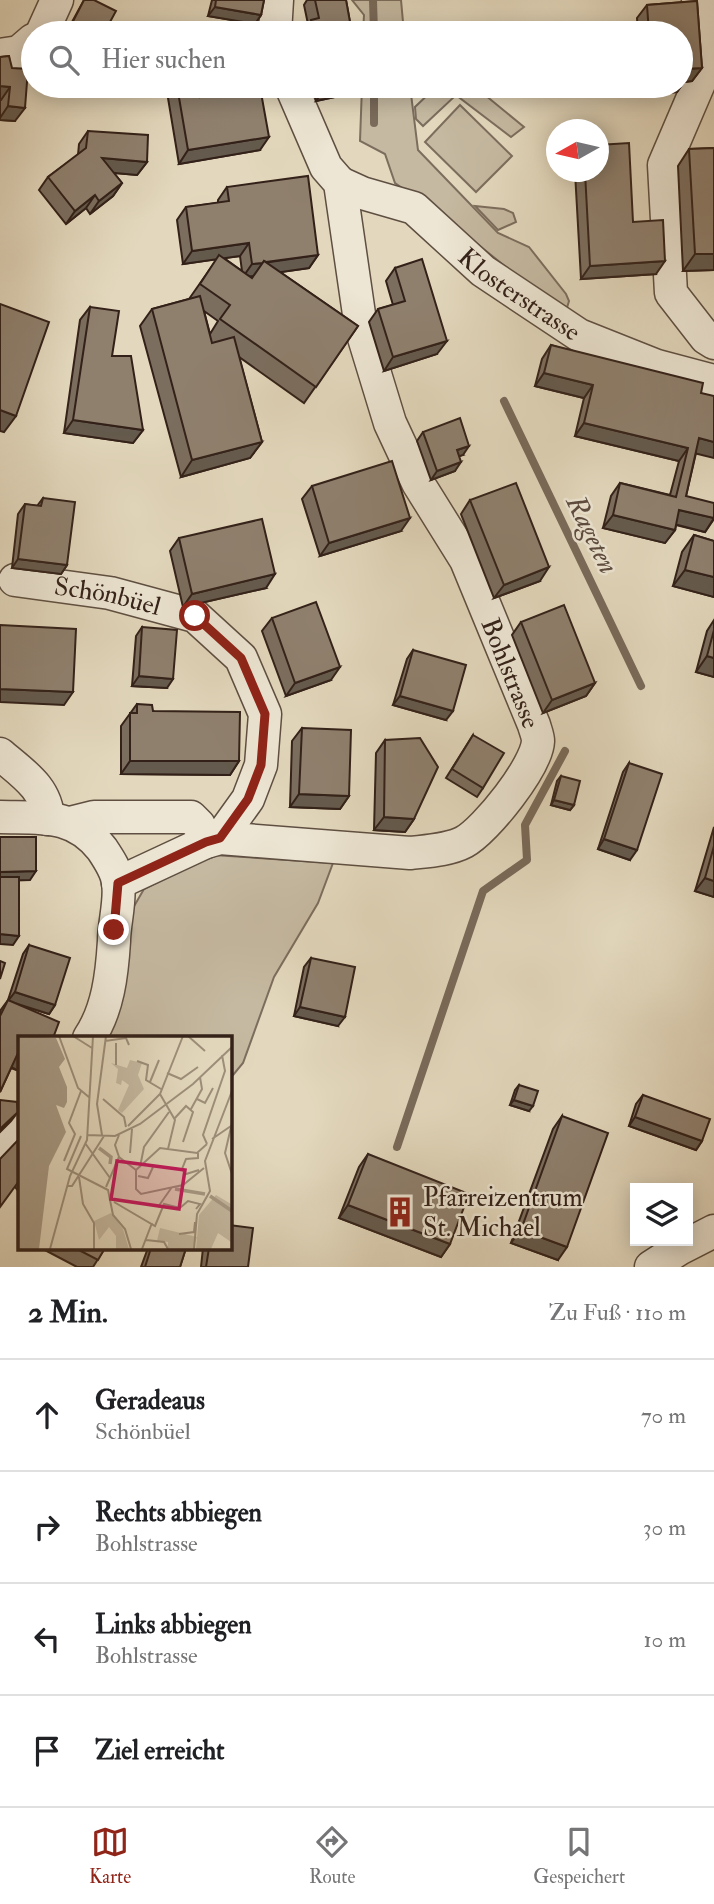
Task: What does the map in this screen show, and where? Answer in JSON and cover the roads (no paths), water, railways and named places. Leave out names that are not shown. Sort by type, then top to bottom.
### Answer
[{"type":"street","points":[[47,21],[57,0]]},
{"type":"street","points":[[276,21],[277,0]]},
{"type":"street","points":[[693,97],[700,81],[698,0]]},
{"type":"street","points":[[0,55],[21,50]]},
{"type":"street","name":"Bohlstrasse","points":[[118,883],[213,840],[410,853],[464,842],[490,820],[518,783],[538,742],[534,725],[466,560],[418,483],[390,423],[361,328],[340,183],[326,167],[296,98]]},
{"type":"street","points":[[693,98],[664,165],[671,293],[706,338],[714,343]]},
{"type":"street","name":"Klosterstrasse","points":[[340,183],[362,193],[414,208],[483,271],[579,335],[657,366],[714,381]]},
{"type":"street","name":"Schönbüel","points":[[15,580],[110,593],[195,616],[241,658],[265,714],[261,765],[248,799],[213,840]]},
{"type":"street","points":[[0,754],[37,786],[59,821],[92,837],[108,858],[118,883],[112,972],[99,1023],[90,1036]]},
{"type":"street","points":[[0,817],[59,821],[94,817],[191,817],[213,840]]},
{"type":"street","points":[[0,1150],[18,1131]]},
{"type":"street","points":[[651,1267],[714,1231]]},
{"type":"waterway","name":"Rageten","points":[[373,0],[374,21]]},
{"type":"waterway","name":"Rageten","points":[[374,98],[374,123]]},
{"type":"waterway","name":"Rageten","points":[[504,401],[641,686]]},
{"type":"waterway","points":[[397,1147],[483,891],[527,860],[525,825],[565,751]]},
{"type":"place","name":"Pfarreizentrum St. Michael","points":[[400,1212]]}]
